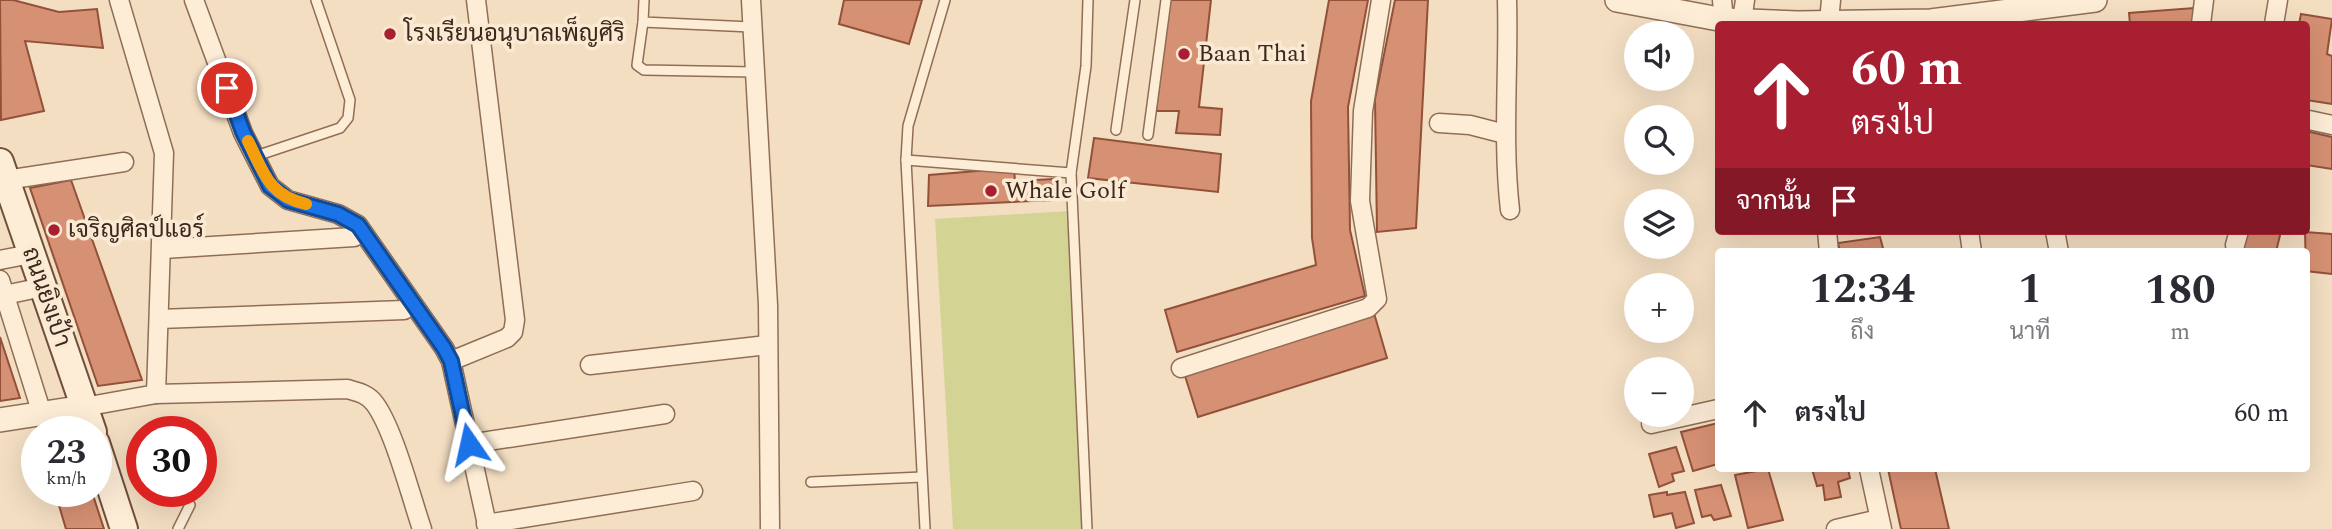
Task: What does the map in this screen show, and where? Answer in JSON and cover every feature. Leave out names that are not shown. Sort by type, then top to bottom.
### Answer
[{"type":"main road","name":"ถนนยิงเป้า","points":[[3,171],[87,416]]},
{"type":"main road","points":[[112,492],[124,529]]},
{"type":"street","points":[[119,0],[162,141],[163,249],[156,394]]},
{"type":"street","points":[[194,0],[243,132],[270,186],[288,200],[338,214],[358,225],[410,310],[451,361],[487,527],[693,491]]},
{"type":"street","points":[[451,361],[507,338],[513,332],[515,320],[476,0]]},
{"type":"street","points":[[751,0],[768,305],[770,529]]},
{"type":"street","points":[[1181,368],[1368,308],[1377,299],[1360,201],[1363,111],[1381,0]]},
{"type":"street","points":[[1507,0],[1509,62],[1504,99],[1510,210]]},
{"type":"street","points":[[1617,0],[1733,10],[1784,21]]},
{"type":"street","points":[[1961,21],[2021,17],[2095,0]]},
{"type":"street","points":[[2201,21],[2204,0]]},
{"type":"street","points":[[2274,21],[2278,0]]},
{"type":"street","points":[[1805,21],[1830,11],[1914,21]]},
{"type":"street","points":[[2310,120],[2332,125]]},
{"type":"street","points":[[1439,122],[1470,125],[1505,134]]},
{"type":"street","points":[[3,171],[124,162]]},
{"type":"street","points":[[163,249],[354,237]]},
{"type":"street","points":[[0,260],[32,254]]},
{"type":"street","points":[[42,414],[2,290],[43,287]]},
{"type":"street","points":[[159,319],[410,310]]},
{"type":"street","points":[[590,365],[767,345]]},
{"type":"street","points":[[0,420],[156,394],[347,389],[363,393],[375,403],[384,422],[422,529]]},
{"type":"street","points":[[1694,414],[1715,410]]},
{"type":"street","points":[[469,444],[665,414]]},
{"type":"street","points":[[1836,529],[1881,524],[1870,472]]},
{"type":"lane","points":[[256,156],[340,128],[348,118],[350,100],[316,0]]},
{"type":"lane","points":[[644,0],[637,65],[642,69],[754,72]]},
{"type":"lane","points":[[925,529],[906,160],[908,126],[945,0]]},
{"type":"lane","points":[[1087,529],[1071,173],[1086,66],[1088,0]]},
{"type":"lane","points":[[1116,130],[1135,0]]},
{"type":"lane","points":[[1148,135],[1166,0]]},
{"type":"lane","points":[[643,22],[751,27]]},
{"type":"lane","points":[[906,160],[1071,173]]},
{"type":"lane","points":[[811,482],[922,477]]},
{"type":"lane","points":[[177,529],[189,507]]},
{"type":"green space","points":[[1070,211],[1083,529],[953,529],[935,219]]},
{"type":"building","points":[[0,0],[13,0],[59,12],[97,9],[103,48],[25,41],[44,111],[1,120]]},
{"type":"building","points":[[844,0],[922,0],[909,44],[839,24]]},
{"type":"building","name":"Baan Thai","points":[[1170,0],[1211,0],[1199,107],[1222,109],[1220,135],[1176,133],[1179,111],[1156,111]]},
{"type":"building","points":[[1329,0],[1368,0],[1348,107],[1350,230],[1365,296],[1177,352],[1165,310],[1316,265],[1312,238],[1311,101]]},
{"type":"building","points":[[1395,0],[1428,0],[1416,228],[1377,232],[1375,99]]},
{"type":"building","points":[[2194,8],[2195,21],[2130,21],[2129,13]]},
{"type":"building","points":[[2301,14],[2332,19],[2327,54],[2332,56],[2332,104],[2310,101],[2310,21],[2300,21]]},
{"type":"building","points":[[2310,132],[2332,137],[2332,169],[2310,166]]},
{"type":"building","points":[[1094,138],[1221,154],[1218,192],[1088,178]]},
{"type":"building","name":"Whale Golf","points":[[1014,168],[1015,181],[1053,179],[1054,200],[928,206],[929,175]]},
{"type":"building","points":[[71,180],[142,380],[98,386],[30,188]]},
{"type":"building","points":[[2310,232],[2332,234],[2332,274],[2310,271],[2310,248],[2305,248],[2305,235],[2310,235]]},
{"type":"building","points":[[2243,235],[2280,235],[2277,248],[2239,248]]},
{"type":"building","points":[[1880,237],[1883,248],[1839,248],[1838,243]]},
{"type":"building","points":[[1374,313],[1387,358],[1198,417],[1185,376]]},
{"type":"building","points":[[0,337],[20,398],[0,401]]},
{"type":"building","points":[[1715,424],[1715,465],[1693,471],[1681,432]]},
{"type":"building","points":[[1676,447],[1684,471],[1672,474],[1674,481],[1659,487],[1649,454]]},
{"type":"building","points":[[1769,472],[1783,520],[1748,528],[1735,475]]},
{"type":"building","points":[[1813,472],[1849,472],[1850,478],[1838,482],[1841,497],[1825,500],[1823,485],[1817,486]]},
{"type":"building","points":[[1889,472],[1936,472],[1949,529],[1901,529]]},
{"type":"building","points":[[1721,485],[1731,516],[1714,520],[1711,515],[1702,517],[1695,490]]},
{"type":"building","points":[[1667,492],[1667,495],[1685,492],[1694,523],[1676,528],[1672,513],[1654,517],[1649,495]]},
{"type":"building","points":[[59,507],[97,507],[104,529],[66,529]]},
{"type":"slow traffic","points":[[248,141],[270,186],[288,200],[306,204]]},
{"type":"place","name":"โรงเรียนอนุบาลเพ็ญศิริ","points":[[390,34]]},
{"type":"place","name":"Baan Thai","points":[[1184,54]]},
{"type":"place","name":"Whale Golf","points":[[991,191]]},
{"type":"place","name":"เจริญศิลป์แอร์","points":[[54,230]]},
{"type":"route","points":[[227,88],[243,132],[270,186],[288,200],[338,214],[358,225],[444,348],[451,361],[469,444]]}]
